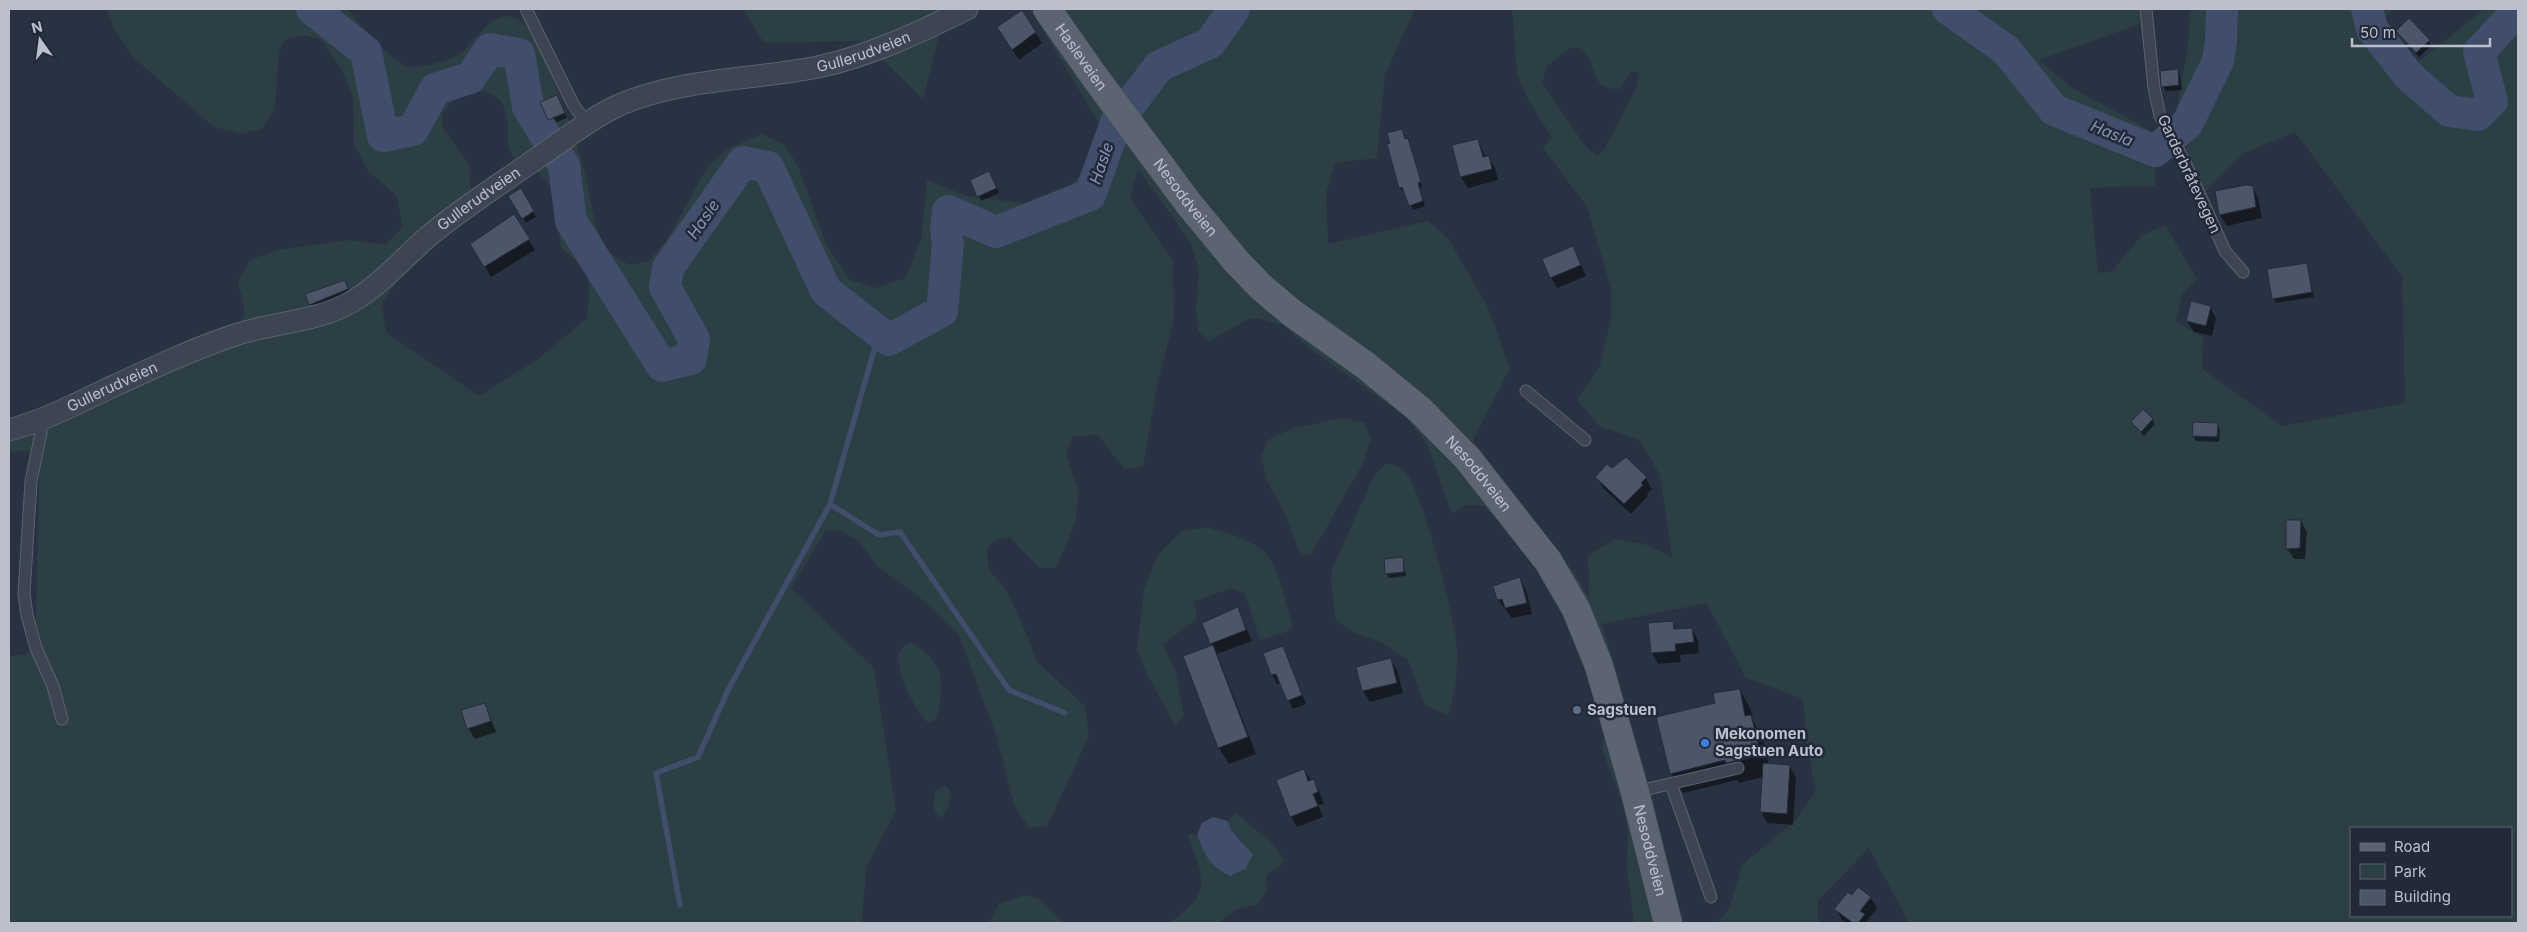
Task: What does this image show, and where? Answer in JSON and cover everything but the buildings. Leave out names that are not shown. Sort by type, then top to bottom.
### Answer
[{"type":"main road","name":"Hasleveien","points":[[1047,9],[1131,126]]},
{"type":"main road","name":"Nesoddveien","points":[[1131,126],[1214,236],[1261,287],[1292,313],[1394,387],[1420,410],[1468,459],[1518,520],[1566,589],[1586,630],[1599,666],[1635,792],[1668,923]]},
{"type":"street","name":"Gullerudveien","points":[[9,430],[37,422],[136,376],[234,335],[318,314],[350,303],[381,282],[421,243],[454,215],[586,122],[620,105],[663,91],[734,78],[816,67],[846,60],[888,45],[967,9]]},
{"type":"lane","points":[[526,9],[573,104],[586,122]]},
{"type":"lane","name":"Garderbråtevegen","points":[[2146,9],[2154,88],[2160,116],[2225,251],[2243,272]]},
{"type":"lane","points":[[1526,391],[1585,440]]},
{"type":"lane","points":[[37,422],[41,433],[30,481],[24,594],[36,648],[53,686],[62,719]]},
{"type":"lane","points":[[1635,792],[1738,768]]},
{"type":"lane","points":[[1671,784],[1711,897]]},
{"type":"green space","points":[[107,9],[347,9],[389,54],[408,67],[424,66],[456,56],[468,47],[496,19],[504,16],[513,17],[531,31],[543,54],[577,144],[598,230],[608,251],[630,265],[649,261],[668,238],[708,166],[729,148],[762,134],[785,145],[798,166],[826,244],[850,280],[875,288],[906,278],[921,239],[927,180],[967,196],[1024,203],[1071,184],[1088,170],[1105,133],[1030,9],[1415,9],[1385,75],[1377,158],[1335,163],[1326,194],[1328,244],[1428,221],[1448,238],[1487,306],[1510,368],[1473,440],[1574,573],[1589,597],[1588,556],[1615,539],[1647,545],[1672,557],[1660,475],[1639,440],[1599,426],[1577,400],[1600,366],[1611,319],[1611,288],[1587,207],[1543,148],[1552,137],[1528,100],[1517,75],[1512,9],[2139,9],[2140,24],[2039,60],[2072,88],[2155,133],[2155,186],[2090,188],[2098,273],[2112,271],[2142,235],[2165,225],[2197,279],[2183,293],[2176,321],[2203,337],[2202,369],[2282,426],[2405,403],[2402,276],[2295,132],[2244,153],[2204,193],[2175,119],[2188,46],[2190,12],[2188,9],[2394,9],[2382,20],[2417,63],[2484,9],[2518,9],[2518,923],[1909,923],[1869,848],[1818,901],[1818,923],[1717,923],[1729,909],[1742,865],[1795,821],[1816,791],[1807,746],[1803,699],[1746,678],[1707,603],[1602,624],[1653,800],[1682,923],[1634,923],[1627,867],[1628,832],[1624,809],[1602,749],[1605,734],[1581,657],[1549,587],[1512,532],[1483,506],[1466,505],[1452,514],[1427,444],[1405,416],[1309,348],[1283,325],[1257,318],[1249,319],[1209,341],[1198,331],[1196,309],[1199,271],[1191,243],[1138,169],[1130,198],[1173,261],[1174,319],[1158,382],[1143,466],[1124,469],[1098,435],[1072,437],[1066,454],[1079,494],[1075,523],[1056,568],[1039,568],[1010,537],[995,540],[987,549],[989,570],[1007,591],[1036,661],[1085,706],[1089,736],[1047,826],[1029,828],[1014,805],[995,731],[959,636],[923,600],[877,566],[860,543],[842,531],[826,530],[791,588],[874,668],[896,811],[866,868],[862,923],[9,923],[9,657],[35,651],[40,450],[9,452],[9,423],[238,327],[245,312],[238,281],[250,260],[281,249],[351,240],[385,245],[402,228],[397,196],[368,171],[354,144],[353,97],[342,70],[322,40],[305,35],[286,39],[279,51],[275,109],[262,129],[241,134],[214,127],[134,58],[113,27]],"holes":[[[1570,48],[1580,48],[1586,55],[1599,81],[1603,86],[1610,89],[1620,89],[1632,71],[1639,73],[1636,88],[1604,150],[1597,155],[1586,147],[1542,83],[1547,66]],[[469,90],[487,92],[502,102],[508,124],[508,147],[517,164],[536,170],[553,190],[561,248],[584,271],[589,286],[587,318],[538,359],[479,396],[387,333],[381,305],[439,219],[471,193],[469,164],[442,127],[442,115],[451,103]]]},
{"type":"green space","points":[[743,9],[946,9],[923,99],[863,41],[764,43]]},
{"type":"green space","points":[[1344,418],[1364,423],[1371,439],[1362,465],[1312,553],[1301,556],[1283,509],[1267,481],[1261,458],[1268,440],[1293,428]]},
{"type":"green space","points":[[1386,464],[1394,465],[1401,469],[1413,484],[1428,526],[1443,580],[1454,626],[1457,649],[1455,687],[1448,715],[1425,705],[1408,660],[1381,642],[1356,634],[1336,621],[1331,579],[1333,567],[1375,474]]},
{"type":"green space","points":[[1207,527],[1250,542],[1268,556],[1281,585],[1293,626],[1286,632],[1260,640],[1245,594],[1231,588],[1194,602],[1197,619],[1163,644],[1176,673],[1184,715],[1175,726],[1144,668],[1137,649],[1144,589],[1157,556],[1182,531]]},
{"type":"green space","points":[[913,643],[932,659],[940,675],[941,694],[937,718],[928,723],[907,690],[900,672],[898,653],[905,645]]},
{"type":"green space","points":[[945,786],[950,789],[949,806],[942,818],[934,810],[934,803],[936,791]]},
{"type":"green space","points":[[1235,813],[1270,841],[1285,861],[1267,875],[1266,893],[1256,905],[1237,909],[1218,923],[1170,923],[1193,902],[1199,893],[1201,884],[1198,863],[1188,834],[1197,835],[1201,847],[1244,843],[1231,830],[1228,821]]},
{"type":"green space","points":[[1025,895],[1040,899],[1064,923],[989,923],[999,904]]},
{"type":"water","points":[[1213,817],[1228,821],[1231,830],[1253,855],[1245,869],[1230,876],[1209,860],[1197,835],[1202,823]]},
{"type":"waterway","name":"Hasle","points":[[312,9],[366,52],[383,136],[413,130],[435,89],[470,78],[490,49],[519,54],[528,107],[564,166],[571,221],[662,366],[691,359],[694,339],[665,287],[668,268],[743,162],[768,167],[826,291],[889,340],[942,311],[948,244],[946,229],[948,211],[996,232],[1090,195],[1116,123],[1159,66],[1210,43],[1234,9]]},
{"type":"waterway","name":"Hasla","points":[[1948,9],[2006,50],[2054,110],[2155,151],[2187,124],[2218,61],[2222,9]]},
{"type":"waterway","name":"Hasla","points":[[2367,9],[2372,29],[2409,76],[2449,111],[2478,115],[2492,101],[2479,52],[2518,10]]},
{"type":"waterway","points":[[680,905],[656,773],[698,757],[729,688],[830,504],[879,333]]},
{"type":"waterway","points":[[830,504],[879,535],[900,532],[1009,690],[1065,713]]},
{"type":"place","name":"Sagstuen","points":[[1577,710]]},
{"type":"place","name":"Mekonomen Sagstuen Auto","points":[[1705,743]]}]
